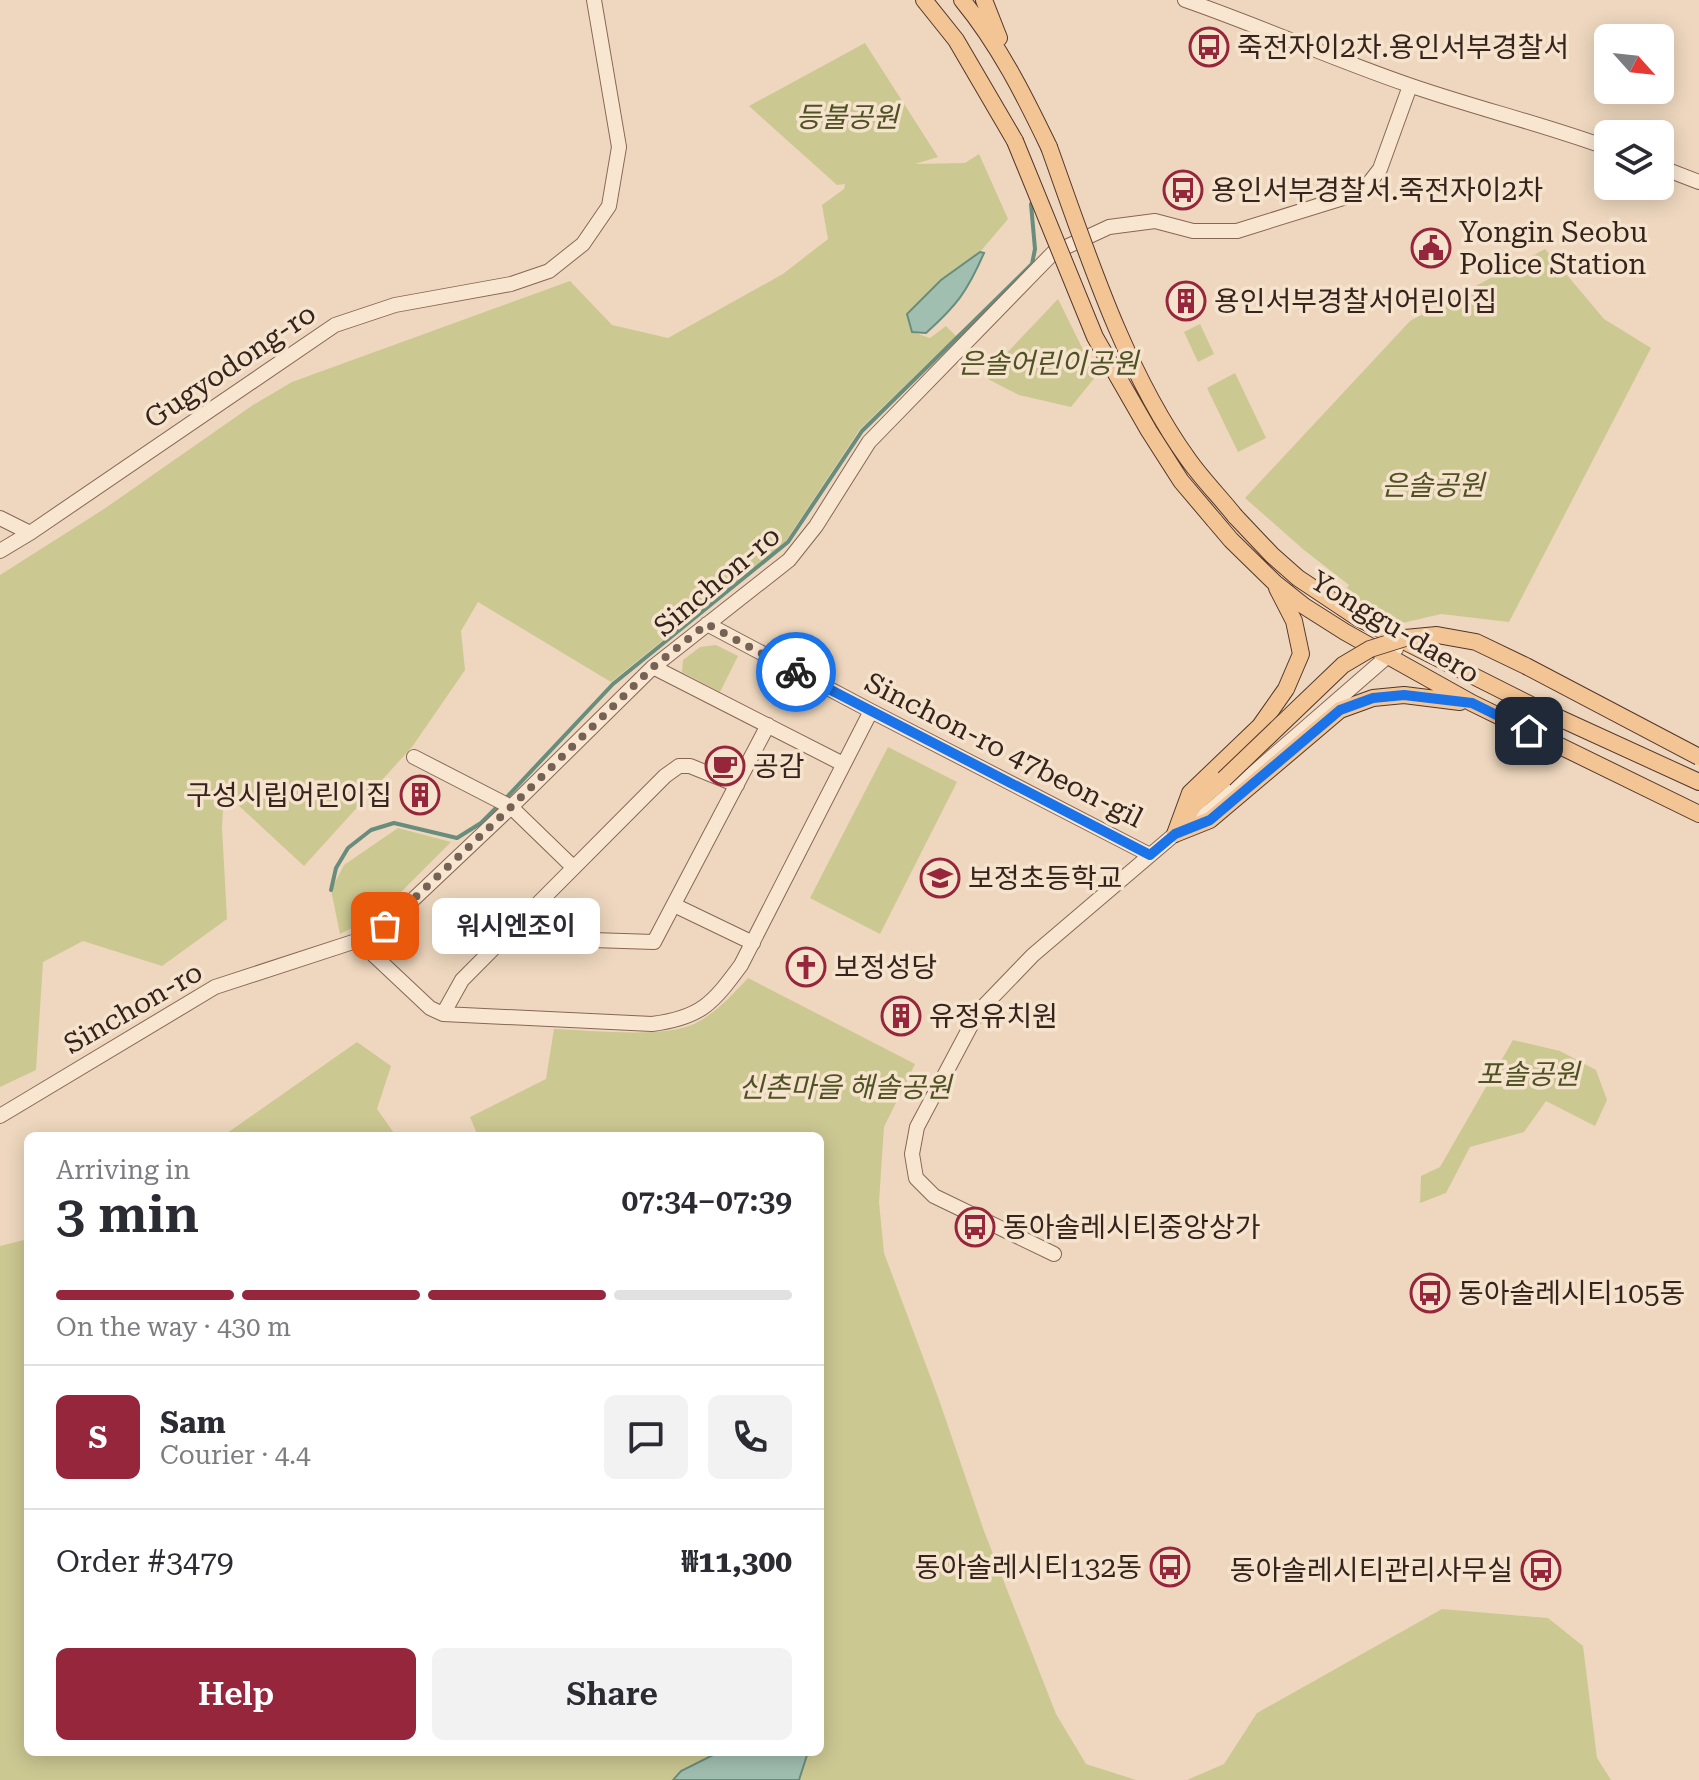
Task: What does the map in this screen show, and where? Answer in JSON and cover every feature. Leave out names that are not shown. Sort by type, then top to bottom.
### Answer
[{"type":"main road","name":"Yonggu-daero","points":[[924,0],[956,40],[1015,141],[1095,337],[1157,443],[1181,481],[1259,568],[1304,606],[1387,657],[1472,703],[1699,814]]},
{"type":"main road","points":[[962,0],[1011,70]]},
{"type":"main road","points":[[984,0],[1011,70]]},
{"type":"main road","name":"Yonggu-daero","points":[[1011,70],[1049,147],[1112,317],[1150,398],[1188,459],[1272,555],[1298,578],[1358,618],[1535,707],[1699,782]]},
{"type":"main road","points":[[1259,568],[1274,574],[1327,614],[1335,614],[1337,609],[1334,602]]},
{"type":"main road","points":[[1175,834],[1190,793],[1260,726],[1286,689],[1301,654],[1294,621],[1275,583]]},
{"type":"main road","points":[[1175,834],[1194,805],[1343,665],[1370,649],[1405,638],[1437,635],[1476,642],[1699,757]]},
{"type":"main road","points":[[1440,686],[1443,679],[1507,709],[1535,707]]},
{"type":"main road","points":[[1175,834],[1210,820],[1340,710],[1373,698],[1404,695],[1472,703]]},
{"type":"street","name":"Gugyodong-ro","points":[[0,551],[335,325],[395,305],[511,284],[549,271],[583,244],[609,206],[619,147],[594,0]]},
{"type":"street","points":[[1185,0],[1410,86],[1594,143]]},
{"type":"street","name":"Sinchon-ro","points":[[0,1116],[215,987],[353,942],[364,946],[653,667],[789,560],[816,526],[859,455],[877,433],[1053,253],[1109,227],[1155,221],[1193,231],[1237,231],[1355,193],[1366,187],[1380,169],[1410,86]]},
{"type":"street","points":[[1674,172],[1699,182]]},
{"type":"street","points":[[0,518],[30,533]]},
{"type":"street","name":"Sinchon-ro 47beon-gil","points":[[707,624],[1150,855]]},
{"type":"street","points":[[1054,1254],[934,1196],[916,1178],[912,1154],[917,1127],[978,1012],[1033,955],[1175,834],[1212,809],[1405,641]]},
{"type":"street","points":[[653,667],[843,764]]},
{"type":"street","points":[[364,946],[430,1008],[443,1014],[652,1024],[677,1021],[703,1009],[722,991],[741,965],[871,711]]},
{"type":"street","points":[[504,937],[654,942],[768,725]]},
{"type":"street","points":[[414,757],[511,807],[573,867]]},
{"type":"street","points":[[443,1014],[462,980],[665,776],[679,766],[690,766],[737,785]]},
{"type":"street","points":[[674,905],[753,943]]},
{"type":"green space","name":"등불공원","points":[[865,43],[938,157],[915,164],[965,163],[979,154],[1008,219],[980,252],[941,280],[908,314],[912,332],[930,338],[946,326],[956,336],[860,429],[785,542],[611,682],[478,602],[461,631],[465,670],[412,747],[304,866],[224,792],[222,828],[227,919],[162,966],[83,941],[43,962],[36,1070],[0,1087],[0,575],[292,382],[570,281],[612,325],[668,338],[783,274],[828,239],[822,205],[844,189],[845,184],[837,185],[749,106]]},
{"type":"green space","name":"은솔공원","points":[[1545,249],[1604,319],[1651,348],[1509,622],[1441,614],[1394,625],[1344,592],[1349,585],[1245,498],[1410,321]]},
{"type":"green space","name":"은솔어린이공원","points":[[1058,299],[1096,376],[1071,407],[1019,395],[984,377]]},
{"type":"green space","points":[[1200,324],[1214,354],[1198,362],[1184,332]]},
{"type":"green space","points":[[1235,373],[1266,438],[1238,452],[1207,388]]},
{"type":"green space","points":[[716,645],[738,656],[720,692],[682,672],[683,660],[700,647]]},
{"type":"green space","points":[[888,747],[957,782],[880,934],[810,898]]},
{"type":"green space","points":[[398,828],[451,842],[379,914],[340,934],[331,890],[344,865]]},
{"type":"green space","name":"신촌마을 해솔공원","points":[[748,978],[915,1064],[884,1127],[879,1202],[884,1253],[984,1531],[1056,1714],[1086,1764],[1136,1780],[0,1780],[0,1246],[24,1240],[24,1756],[824,1756],[824,1132],[476,1132],[470,1117],[546,1079],[554,1029],[666,1031],[696,1023],[724,1003]]},
{"type":"green space","name":"포솔공원","points":[[1513,1040],[1560,1051],[1596,1070],[1607,1100],[1595,1126],[1546,1101],[1524,1132],[1470,1147],[1446,1193],[1420,1203],[1421,1176],[1440,1167]]},
{"type":"green space","points":[[357,1042],[391,1066],[377,1109],[393,1132],[229,1132]]},
{"type":"green space","points":[[1442,1609],[1548,1618],[1583,1646],[1597,1758],[1611,1780],[1187,1780],[1224,1764],[1257,1713]]},
{"type":"shaded area","points":[[980,252],[984,253],[978,266],[953,306],[926,333],[912,332],[907,314],[941,280]]},
{"type":"shaded area","points":[[711,1756],[807,1756],[799,1780],[673,1780],[681,1771]]},
{"type":"waterway","points":[[505,799],[613,684],[788,542],[862,431],[1032,264],[1035,249],[1031,204]]},
{"type":"waterway","points":[[331,890],[336,868],[348,848],[371,830],[394,823],[457,838],[481,823],[499,805]]},
{"type":"way so far","points":[[385,926],[653,667],[707,624],[796,672]]},
{"type":"place","name":"죽전자이2차.용인서부경찰서","points":[[1209,47]]},
{"type":"place","name":"용인서부경찰서.죽전자이2차","points":[[1183,190]]},
{"type":"place","name":"Yongin Seobu Police Station","points":[[1431,248]]},
{"type":"place","name":"용인서부경찰서어린이집","points":[[1186,301]]},
{"type":"place","name":"공감","points":[[725,766]]},
{"type":"place","name":"구성시립어린이집","points":[[420,795]]},
{"type":"place","name":"보정초등학교","points":[[940,878]]},
{"type":"place","name":"워시엔조이","points":[[385,926]]},
{"type":"place","name":"보정성당","points":[[806,967]]},
{"type":"place","name":"유정유치원","points":[[901,1016]]},
{"type":"place","name":"동아솔레시티중앙상가","points":[[975,1227]]},
{"type":"place","name":"동아솔레시티105동","points":[[1430,1293]]},
{"type":"place","name":"동아솔레시티132동","points":[[1170,1567]]},
{"type":"place","name":"동아솔레시티관리사무실","points":[[1541,1570]]},
{"type":"route","points":[[796,672],[1150,855],[1175,834],[1210,820],[1340,710],[1373,698],[1404,695],[1472,703],[1529,731]]}]
